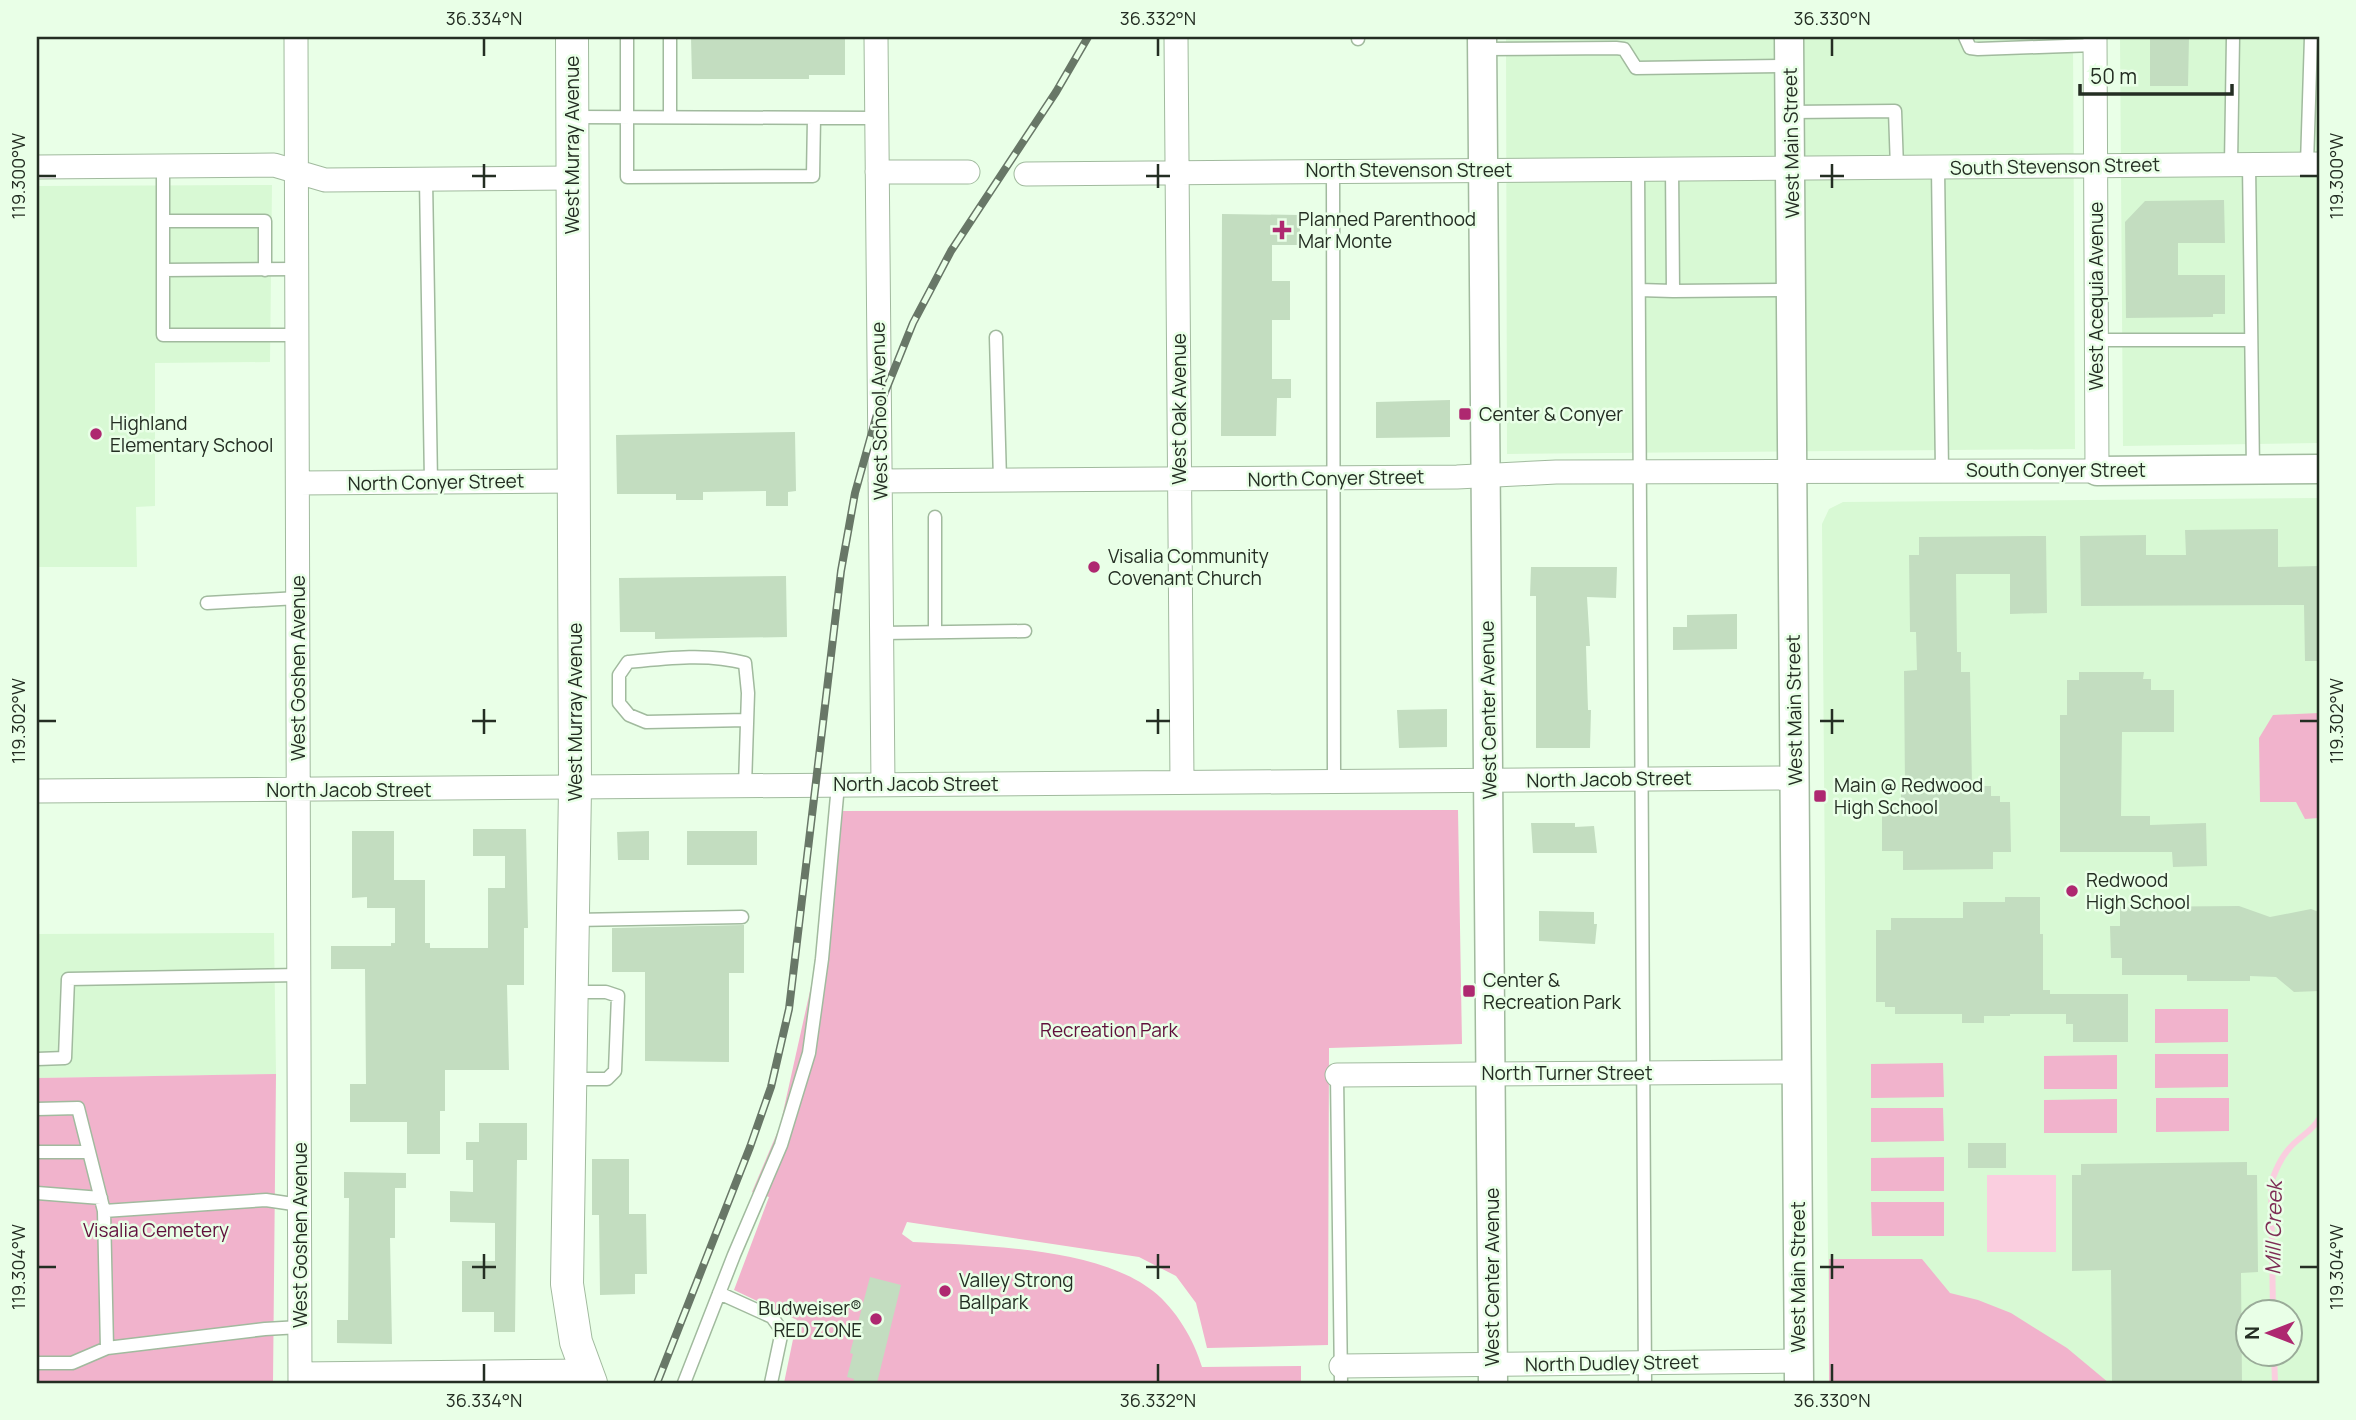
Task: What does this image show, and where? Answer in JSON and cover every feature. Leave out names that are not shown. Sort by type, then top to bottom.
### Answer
[{"type":"main road","name":"West Murray Avenue","points":[[572,37],[575,788],[567,1284],[576,1342],[589,1377]]},
{"type":"street","name":"West Goshen Avenue","points":[[296,37],[300,1379]]},
{"type":"street","name":"West School Avenue","points":[[876,37],[883,785]]},
{"type":"street","name":"West Oak Avenue","points":[[1176,37],[1182,782]]},
{"type":"street","name":"West Main Street","points":[[1789,37],[1798,1372]]},
{"type":"street","name":"West Acequia Avenue","points":[[2095,41],[2097,471]]},
{"type":"street","name":"West Center Avenue","points":[[1482,43],[1493,1374]]},
{"type":"street","name":"South Stevenson Street","points":[[1791,167],[2313,164]]},
{"type":"street","points":[[37,167],[274,165],[325,180],[572,178]]},
{"type":"street","name":"North Stevenson Street","points":[[1026,174],[1791,167]]},
{"type":"street","points":[[877,172],[968,172]]},
{"type":"street","name":"South Conyer Street","points":[[1792,472],[2319,469]]},
{"type":"street","name":"North Conyer Street","points":[[880,481],[1484,476],[1556,472],[1792,472]]},
{"type":"street","name":"North Conyer Street","points":[[298,483],[575,481]]},
{"type":"street","name":"North Jacob Street","points":[[37,791],[1794,778]]},
{"type":"street","name":"North Turner Street","points":[[1337,1075],[1797,1072]]},
{"type":"street","name":"North Dudley Street","points":[[1341,1375],[1798,1372]]},
{"type":"street","points":[[300,1379],[589,1377]]},
{"type":"lane","points":[[627,37],[627,177],[813,176],[814,118]]},
{"type":"lane","points":[[670,37],[670,117]]},
{"type":"lane","points":[[1965,37],[1970,48],[1978,49],[2095,41]]},
{"type":"lane","points":[[2233,37],[2251,340],[2253,470]]},
{"type":"lane","points":[[2311,37],[2313,164]]},
{"type":"lane","points":[[1482,43],[1624,49],[1636,68],[1789,66]]},
{"type":"lane","points":[[1790,112],[1895,111],[1897,168]]},
{"type":"lane","points":[[572,117],[877,118]]},
{"type":"lane","points":[[163,166],[163,335],[297,335]]},
{"type":"lane","points":[[1638,167],[1645,1373]]},
{"type":"lane","points":[[1672,167],[1672,291]]},
{"type":"lane","points":[[1938,168],[1942,471]]},
{"type":"lane","points":[[1333,170],[1334,781]]},
{"type":"lane","points":[[426,179],[431,482]]},
{"type":"lane","points":[[163,221],[265,221],[265,270]]},
{"type":"lane","points":[[163,270],[297,270]]},
{"type":"lane","points":[[1639,290],[1792,290]]},
{"type":"lane","points":[[996,337],[1000,480]]},
{"type":"lane","points":[[2096,340],[2251,340]]},
{"type":"lane","points":[[935,517],[935,632]]},
{"type":"lane","points":[[206,603],[298,598]]},
{"type":"lane","points":[[882,633],[1025,631]]},
{"type":"lane","points":[[745,786],[747,720],[745,663],[726,658],[654,659],[628,662],[619,675],[619,704],[629,715],[646,722],[747,720]]},
{"type":"lane","points":[[684,1383],[781,1145],[809,1053],[822,959],[838,785]]},
{"type":"lane","points":[[574,920],[742,917]]},
{"type":"lane","points":[[37,1059],[65,1058],[68,979],[300,975]]},
{"type":"lane","points":[[571,1079],[607,1079],[615,1071],[618,996],[606,992],[573,992]]},
{"type":"lane","points":[[1337,1075],[1341,1375]]},
{"type":"lane","points":[[37,1109],[78,1108],[102,1204],[107,1349]]},
{"type":"lane","points":[[37,1152],[89,1152]]},
{"type":"lane","points":[[37,1193],[102,1204],[267,1200],[300,1205]]},
{"type":"lane","points":[[719,1293],[772,1317],[782,1331],[771,1383]]},
{"type":"lane","points":[[37,1363],[72,1363],[107,1349],[300,1327]]},
{"type":"shaded area","points":[[1506,37],[2073,37],[2075,449],[1507,454]]},
{"type":"shaded area","points":[[2120,37],[2319,37],[2319,443],[2123,446]]},
{"type":"shaded area","name":"Highland Elementary School","points":[[272,185],[270,362],[155,363],[155,506],[136,507],[137,567],[37,567],[37,186]]},
{"type":"shaded area","name":"Redwood High School","points":[[2319,498],[2319,1383],[1829,1383],[1822,524],[1829,509],[1843,502]]},
{"type":"shaded area","points":[[274,933],[276,1074],[37,1078],[37,934]]},
{"type":"shaded area","points":[[1987,1175],[2056,1175],[2056,1252],[1987,1252]]},
{"type":"green space","points":[[2319,713],[2319,818],[2305,819],[2296,802],[2260,802],[2259,738],[2273,715]]},
{"type":"green space","name":"Recreation Park","points":[[1458,810],[1462,1044],[1329,1048],[1328,1345],[1207,1348],[1196,1303],[1176,1276],[1139,1257],[907,1222],[902,1234],[913,1242],[1038,1252],[1102,1265],[1129,1276],[1161,1298],[1183,1326],[1202,1367],[1301,1366],[1301,1383],[784,1383],[797,1320],[734,1290],[769,1197],[752,1192],[780,1126],[812,982],[833,811]]},
{"type":"green space","points":[[2155,1009],[2228,1009],[2228,1042],[2155,1043]]},
{"type":"green space","points":[[2155,1054],[2228,1054],[2228,1087],[2155,1088]]},
{"type":"green space","points":[[2117,1055],[2117,1089],[2044,1089],[2044,1056]]},
{"type":"green space","points":[[1943,1063],[1944,1097],[1871,1098],[1871,1064]]},
{"type":"green space","name":"Visalia Cemetery","points":[[276,1074],[273,1383],[37,1383],[37,1078]]},
{"type":"green space","points":[[2156,1098],[2229,1098],[2229,1131],[2156,1132]]},
{"type":"green space","points":[[2117,1099],[2117,1133],[2044,1133],[2044,1100]]},
{"type":"green space","points":[[1871,1108],[1943,1108],[1944,1141],[1871,1142]]},
{"type":"green space","points":[[1944,1157],[1944,1191],[1871,1191],[1871,1158]]},
{"type":"green space","points":[[1871,1202],[1944,1202],[1944,1236],[1872,1236]]},
{"type":"green space","points":[[1829,1259],[1922,1259],[1950,1293],[2011,1313],[2067,1348],[2109,1383],[1829,1383]]},
{"type":"building","points":[[691,37],[845,37],[845,75],[809,75],[809,79],[692,79]]},
{"type":"building","points":[[2150,37],[2189,37],[2188,86],[2150,86]]},
{"type":"building","points":[[2224,200],[2225,243],[2178,243],[2178,275],[2225,275],[2225,314],[2213,314],[2213,317],[2126,318],[2125,222],[2145,201]]},
{"type":"building","points":[[1222,214],[1300,215],[1300,245],[1272,245],[1272,281],[1290,281],[1290,320],[1272,320],[1272,379],[1291,379],[1291,398],[1277,398],[1276,436],[1221,436]]},
{"type":"building","points":[[1450,400],[1450,437],[1376,438],[1376,402]]},
{"type":"building","points":[[795,432],[796,491],[788,492],[788,506],[766,506],[766,491],[703,492],[703,500],[676,500],[676,494],[617,494],[616,435]]},
{"type":"building","points":[[2278,529],[2278,567],[2319,566],[2319,661],[2305,661],[2304,605],[2081,606],[2080,536],[2146,535],[2146,555],[2186,555],[2185,530]]},
{"type":"building","points":[[2046,536],[2047,613],[2010,614],[2010,574],[1956,574],[1957,652],[1961,652],[1961,672],[1970,672],[1972,786],[1991,786],[1991,796],[2000,796],[2000,802],[2010,802],[2011,852],[1993,852],[1993,869],[1903,870],[1903,851],[1882,851],[1882,805],[1901,804],[1901,787],[1905,787],[1904,671],[1917,670],[1916,632],[1910,632],[1909,555],[1919,555],[1919,537]]},
{"type":"building","points":[[1531,567],[1617,567],[1616,598],[1587,597],[1590,748],[1536,748],[1536,596],[1530,596]]},
{"type":"building","points":[[786,576],[787,637],[655,639],[655,632],[620,632],[619,578]]},
{"type":"building","points":[[1737,614],[1737,649],[1673,650],[1673,627],[1687,627],[1687,615]]},
{"type":"building","points":[[2079,672],[2144,672],[2143,679],[2151,679],[2151,690],[2174,690],[2174,732],[2122,732],[2121,816],[2150,816],[2150,825],[2206,823],[2207,866],[2173,867],[2172,852],[2060,852],[2060,715],[2067,715],[2067,680],[2079,680]]},
{"type":"building","points":[[1447,709],[1447,747],[1399,748],[1397,710]]},
{"type":"building","points":[[1531,823],[1594,826],[1597,853],[1533,853]]},
{"type":"building","points":[[473,829],[526,829],[528,928],[524,928],[524,985],[507,985],[509,1070],[445,1070],[445,1111],[440,1111],[440,1154],[407,1154],[407,1122],[350,1122],[350,1084],[366,1084],[365,969],[331,969],[331,946],[391,946],[391,943],[395,943],[395,908],[367,908],[367,897],[352,898],[352,831],[394,831],[394,880],[425,880],[425,943],[430,943],[430,948],[488,948],[488,888],[505,888],[505,856],[473,856]]},
{"type":"building","points":[[649,831],[649,860],[618,860],[617,832]]},
{"type":"building","points":[[687,831],[757,831],[757,865],[687,865]]},
{"type":"building","points":[[2005,897],[2040,897],[2043,990],[2050,990],[2050,994],[2128,994],[2128,1042],[2073,1042],[2073,1024],[2066,1024],[2066,1014],[1984,1016],[1984,1023],[1962,1023],[1962,1014],[1895,1014],[1895,1007],[1885,1007],[1885,1002],[1876,1002],[1876,930],[1891,930],[1891,918],[1963,918],[1963,902],[2005,902]]},
{"type":"building","points":[[2239,906],[2270,917],[2311,909],[2319,912],[2319,991],[2294,992],[2276,977],[2250,976],[2250,981],[2187,981],[2187,975],[2122,975],[2122,958],[2111,958],[2110,926],[2120,926],[2120,907]]},
{"type":"building","points":[[1539,911],[1594,912],[1594,924],[1597,924],[1595,944],[1539,941]]},
{"type":"building","points":[[744,925],[744,973],[729,973],[729,1062],[645,1061],[645,972],[612,972],[612,928]]},
{"type":"building","points":[[479,1123],[527,1123],[527,1160],[517,1160],[515,1332],[494,1332],[494,1312],[462,1312],[462,1261],[495,1261],[495,1223],[450,1222],[450,1191],[473,1192],[473,1160],[466,1160],[466,1142],[479,1142]]},
{"type":"building","points":[[1968,1143],[2006,1143],[2006,1168],[1968,1168]]},
{"type":"building","points":[[592,1159],[629,1159],[629,1214],[646,1214],[647,1274],[635,1274],[635,1294],[600,1295],[599,1215],[592,1215]]},
{"type":"building","points":[[2247,1162],[2247,1175],[2257,1175],[2258,1272],[2241,1273],[2241,1298],[2234,1298],[2234,1368],[2242,1368],[2242,1383],[2112,1383],[2111,1270],[2072,1271],[2072,1175],[2081,1175],[2081,1164]]},
{"type":"building","points":[[344,1172],[406,1173],[406,1188],[395,1188],[395,1238],[390,1238],[392,1344],[337,1343],[337,1320],[348,1320],[349,1198],[344,1198]]},
{"type":"building","name":"Budweiser® RED ZONE","points":[[870,1277],[901,1285],[877,1383],[853,1383],[854,1379],[847,1377],[853,1354],[850,1353]]},
{"type":"waterway","name":"Mill Creek","points":[[2273,1298],[2271,1183],[2285,1154],[2319,1119]]},
{"type":"waterway","name":"Mill Creek","points":[[2274,1368],[2275,1383]]},
{"type":"railway","points":[[657,1383],[750,1147],[771,1087],[789,1009],[841,571],[855,493],[879,407],[913,323],[951,251],[1056,92],[1088,37]]},
{"type":"place","name":"Planned Parenthood Mar Monte","points":[[1282,230]]},
{"type":"place","name":"Center & Conyer","points":[[1465,414]]},
{"type":"place","name":"Highland Elementary School","points":[[96,434]]},
{"type":"place","name":"Visalia Community Covenant Church","points":[[1094,567]]},
{"type":"place","name":"Main @ Redwood High School","points":[[1820,796]]},
{"type":"place","name":"Redwood High School","points":[[2072,891]]},
{"type":"place","name":"Center & Recreation Park","points":[[1469,991]]},
{"type":"place","name":"Valley Strong Ballpark","points":[[945,1291]]},
{"type":"place","name":"Budweiser® RED ZONE","points":[[876,1319]]}]
